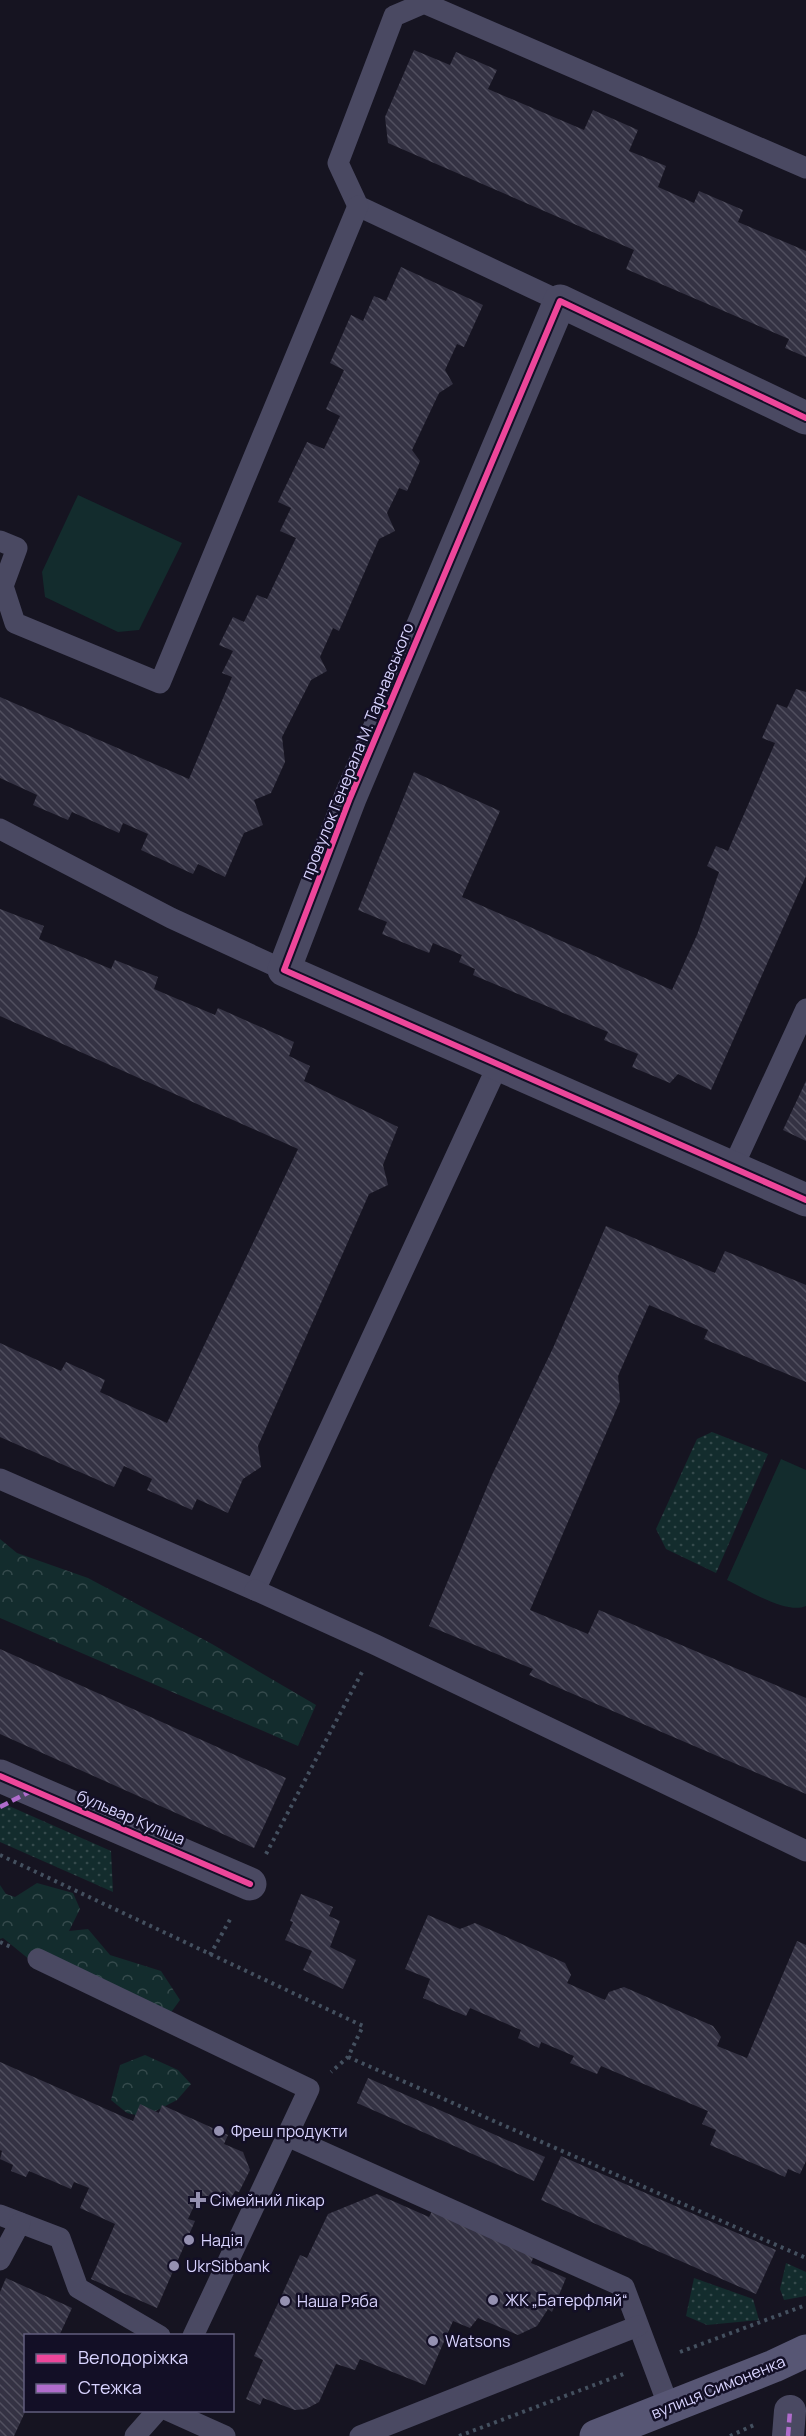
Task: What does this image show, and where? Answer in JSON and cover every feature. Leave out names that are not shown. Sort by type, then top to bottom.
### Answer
[{"type":"main road","name":"вулиця Симоненка","points":[[596,2436],[774,2366],[806,2351]]},
{"type":"street","points":[[560,301],[806,418]]},
{"type":"street","name":"провулок Генерала М. Тарнавського","points":[[284,970],[350,798],[560,301]]},
{"type":"street","points":[[284,970],[806,1200]]},
{"type":"street","name":"бульвар Куліша","points":[[0,1776],[250,1884]]},
{"type":"lane","points":[[560,301],[358,206],[338,163],[394,16],[424,3],[806,168]]},
{"type":"lane","points":[[0,541],[17,548],[3,586],[15,623],[160,683],[358,206]]},
{"type":"lane","points":[[0,829],[171,918],[284,970]]},
{"type":"lane","points":[[733,1167],[806,1009]]},
{"type":"lane","points":[[255,1590],[498,1065]]},
{"type":"lane","points":[[0,1479],[376,1645],[806,1851]]},
{"type":"lane","points":[[38,1959],[309,2089],[194,2334]]},
{"type":"lane","points":[[287,2136],[624,2287],[669,2407]]},
{"type":"lane","points":[[0,2215],[60,2238],[78,2288],[157,2334]]},
{"type":"lane","points":[[0,2260],[20,2223]]},
{"type":"lane","points":[[360,2436],[638,2326]]},
{"type":"lane","points":[[135,2436],[156,2412]]},
{"type":"lane","points":[[171,2412],[225,2436]]},
{"type":"path","points":[[210,1955],[376,1645]]},
{"type":"path","points":[[0,1855],[363,2026],[348,2057],[309,2089]]},
{"type":"path","points":[[348,2057],[806,2258]]},
{"type":"green space","points":[[78,495],[182,543],[139,630],[118,632],[45,597],[42,572]]},
{"type":"green space","points":[[712,1432],[768,1454],[716,1573],[666,1549],[656,1529],[697,1439]]},
{"type":"green space","points":[[781,1459],[806,1470],[806,1606],[798,1608],[766,1600],[727,1580]]},
{"type":"green space","points":[[0,1539],[17,1553],[88,1578],[212,1644],[316,1705],[298,1746],[0,1618]]},
{"type":"green space","points":[[0,1802],[111,1851],[113,1892],[0,1842]]},
{"type":"green space","points":[[37,1883],[73,1893],[80,1909],[69,1931],[88,1929],[110,1955],[161,1971],[180,2000],[167,2018],[41,1969],[3,1938],[0,1939],[0,1885],[6,1894],[15,1897]]},
{"type":"green space","points":[[145,2055],[178,2070],[191,2084],[177,2100],[144,2117],[127,2113],[111,2100],[120,2065]]},
{"type":"green space","points":[[786,2263],[806,2272],[806,2296],[784,2300],[780,2289]]},
{"type":"green space","points":[[694,2278],[753,2299],[759,2320],[707,2325],[686,2316]]},
{"type":"building","points":[[414,50],[450,65],[456,52],[497,70],[488,89],[584,130],[593,110],[638,130],[629,151],[666,166],[658,187],[694,203],[699,191],[743,210],[738,222],[806,251],[806,357],[785,348],[789,339],[626,269],[634,250],[388,143],[385,117]]},
{"type":"building","points":[[401,267],[483,305],[464,347],[457,344],[445,370],[453,384],[439,393],[412,450],[420,461],[407,491],[399,488],[387,513],[395,531],[379,539],[339,631],[333,628],[320,657],[327,671],[311,680],[282,737],[285,762],[271,793],[254,800],[263,825],[244,833],[225,877],[198,864],[193,874],[141,850],[148,834],[123,823],[119,833],[72,812],[68,820],[33,805],[37,795],[0,778],[0,697],[189,779],[232,677],[222,673],[233,651],[219,645],[233,617],[244,622],[257,595],[267,599],[296,538],[280,531],[291,508],[278,502],[307,442],[324,449],[340,416],[326,409],[344,370],[330,363],[351,315],[363,321],[374,296],[386,301]]},
{"type":"building","points":[[796,689],[806,692],[806,876],[711,1090],[678,1074],[670,1083],[632,1067],[638,1054],[604,1040],[608,1032],[473,975],[475,969],[459,962],[462,955],[433,943],[429,953],[382,934],[387,922],[358,910],[414,772],[500,811],[462,897],[672,990],[697,935],[719,872],[707,866],[716,846],[728,851],[775,743],[762,738],[777,704],[787,708]]},
{"type":"building","points":[[0,909],[44,926],[39,939],[111,969],[115,960],[158,977],[154,989],[215,1015],[218,1008],[294,1042],[289,1056],[310,1066],[304,1081],[398,1127],[383,1165],[388,1185],[369,1194],[258,1446],[261,1467],[243,1479],[228,1513],[197,1499],[192,1510],[147,1490],[152,1479],[124,1466],[114,1487],[0,1437],[0,1343],[61,1371],[66,1362],[105,1380],[100,1392],[167,1423],[298,1149],[0,1016]]},
{"type":"building","points":[[806,1081],[806,1141],[783,1130]]},
{"type":"building","points":[[606,1226],[715,1273],[725,1251],[806,1285],[806,1382],[704,1339],[708,1330],[649,1305],[618,1376],[620,1401],[530,1610],[588,1634],[599,1610],[806,1698],[806,1794],[529,1675],[533,1669],[429,1626],[492,1475],[553,1348]]},
{"type":"building","points":[[0,1649],[286,1778],[254,1848],[0,1734]]},
{"type":"building","points":[[301,1894],[333,1907],[329,1916],[340,1921],[330,1947],[356,1960],[343,1989],[303,1970],[312,1951],[285,1940]]},
{"type":"building","points":[[428,1915],[460,1929],[475,1923],[565,1963],[571,1975],[567,1983],[605,2000],[609,1992],[624,1987],[713,2026],[721,2037],[717,2046],[747,2058],[797,1941],[806,1945],[806,2161],[800,2174],[788,2169],[785,2177],[710,2145],[716,2130],[702,2124],[708,2111],[601,2066],[597,2074],[570,2063],[574,2056],[541,2042],[539,2048],[518,2038],[521,2030],[470,2008],[466,2016],[423,1998],[430,1979],[405,1969]]},
{"type":"building","points":[[0,2062],[133,2121],[140,2104],[159,2113],[162,2105],[228,2135],[224,2144],[243,2152],[250,2170],[239,2192],[235,2191],[229,2204],[208,2196],[205,2201],[198,2197],[188,2219],[195,2221],[157,2308],[91,2279],[115,2224],[80,2208],[89,2188],[74,2182],[71,2189],[29,2171],[26,2177],[11,2171],[13,2165],[0,2159],[2,2151],[0,2150]]},
{"type":"building","points":[[368,2078],[545,2157],[534,2181],[357,2103]]},
{"type":"building","points":[[561,2156],[776,2250],[756,2294],[541,2200]]},
{"type":"building","name":"ЖК „Батерфляй“","points":[[377,2194],[429,2217],[432,2211],[535,2254],[531,2263],[566,2278],[552,2312],[548,2309],[537,2326],[518,2335],[478,2318],[470,2328],[453,2321],[425,2385],[360,2359],[355,2370],[336,2364],[319,2402],[306,2409],[295,2410],[263,2398],[260,2405],[246,2399],[263,2360],[254,2356],[300,2255],[307,2258],[328,2214]]},
{"type":"building","points":[[6,2278],[72,2308],[60,2334],[24,2334],[25,2412],[14,2436],[0,2436],[0,2292]]},
{"type":"marked path","points":[[0,1807],[33,1790]]},
{"type":"marked path","points":[[788,2436],[790,2411]]},
{"type":"cycle path","points":[[806,418],[560,301],[350,798],[284,970],[806,1200]]},
{"type":"cycle path","points":[[0,1776],[250,1884]]},
{"type":"place","name":"Фреш продукти","points":[[219,2131]]},
{"type":"place","name":"Сімейний лікар","points":[[198,2200]]},
{"type":"place","name":"Надія","points":[[189,2240]]},
{"type":"place","name":"UkrSibbank","points":[[174,2266]]},
{"type":"place","name":"ЖК „Батерфляй“","points":[[493,2300]]},
{"type":"place","name":"Наша Ряба","points":[[285,2301]]},
{"type":"place","name":"Watsons","points":[[433,2341]]}]
